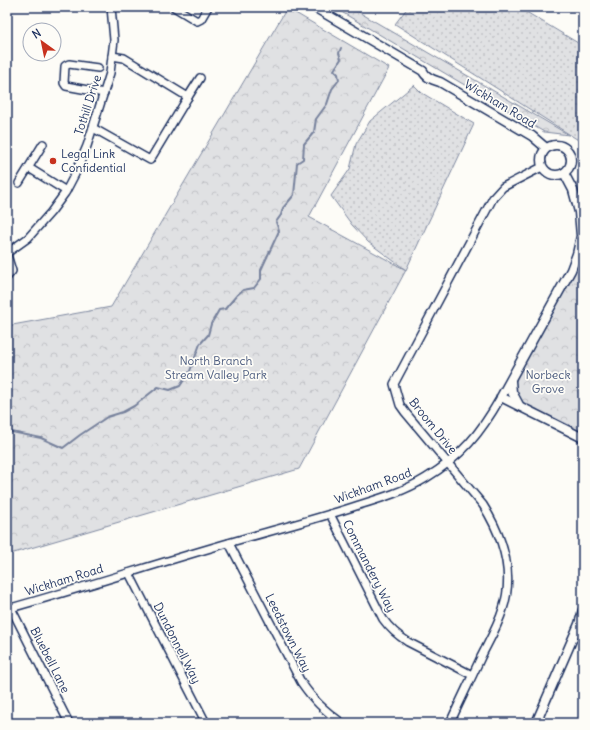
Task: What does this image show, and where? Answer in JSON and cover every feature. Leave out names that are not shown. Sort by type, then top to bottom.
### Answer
[{"type":"street","name":"Tothill Drive","points":[[7,254],[28,238],[51,212],[66,191],[75,174],[93,128],[110,73],[114,40],[111,7]]},
{"type":"street","points":[[174,7],[197,21],[201,19],[208,7]]},
{"type":"street","name":"Wickham Road","points":[[314,7],[423,72],[427,71],[438,77],[440,82],[532,136],[546,148]]},
{"type":"street","points":[[112,56],[124,58],[188,96]]},
{"type":"street","points":[[98,68],[69,64],[65,66],[64,83],[66,86],[104,93]]},
{"type":"street","points":[[93,128],[150,160],[200,78]]},
{"type":"street","points":[[20,183],[44,144]]},
{"type":"street","points":[[556,145],[565,148],[568,151],[571,156],[570,165],[564,173],[552,175],[546,172],[542,167],[540,159],[546,148],[556,145]]},
{"type":"street","name":"Broom Drive","points":[[450,723],[503,609],[507,591],[507,569],[504,551],[499,535],[483,505],[400,405],[394,384],[493,198],[503,187],[542,167]]},
{"type":"street","points":[[29,168],[66,191]]},
{"type":"street","name":"Wickham Road","points":[[9,608],[385,497],[408,488],[425,479],[448,463],[464,450],[493,412],[571,270],[577,254],[581,236],[573,190],[564,173]]},
{"type":"street","points":[[7,254],[12,271],[7,277]]},
{"type":"street","points":[[511,380],[514,398],[521,407]]},
{"type":"street","points":[[501,397],[583,438]]},
{"type":"street","name":"Commandery Way","points":[[330,514],[382,619],[397,635],[408,642],[472,675]]},
{"type":"street","name":"Leedstown Way","points":[[229,543],[301,682],[323,709],[342,723]]},
{"type":"street","name":"Dundonnell Way","points":[[129,573],[206,723]]},
{"type":"street","name":"Bluebell Lane","points":[[9,608],[70,723]]},
{"type":"street","points":[[536,723],[576,631],[583,610]]},
{"type":"green space","points":[[333,7],[350,7],[569,135],[544,132]]},
{"type":"green space","points":[[408,7],[518,7],[583,46],[583,143],[395,24]]},
{"type":"green space","name":"North Branch Stream Valley Park","points":[[287,8],[389,68],[309,217],[406,270],[299,469],[7,555],[7,326],[111,307]]},
{"type":"green space","points":[[414,85],[422,93],[474,124],[406,270],[368,242],[352,225],[331,196],[350,169],[356,144],[370,121]]},
{"type":"green space","name":"Norbeck Grove","points":[[583,173],[583,438],[501,397],[571,270],[581,236],[573,190]]},
{"type":"waterway","points":[[7,431],[41,438],[63,448],[107,417],[123,412],[134,406],[158,387],[170,390],[180,386],[190,371],[200,344],[208,335],[211,324],[219,310],[225,309],[243,290],[254,288],[261,279],[261,270],[279,231],[276,222],[281,215],[283,208],[294,195],[297,163],[303,159],[304,144],[314,132],[316,119],[327,104],[332,89],[339,80],[338,74],[334,70],[341,59],[339,53],[341,48]]},
{"type":"place","name":"Legal Link Confidential","points":[[53,161]]}]
